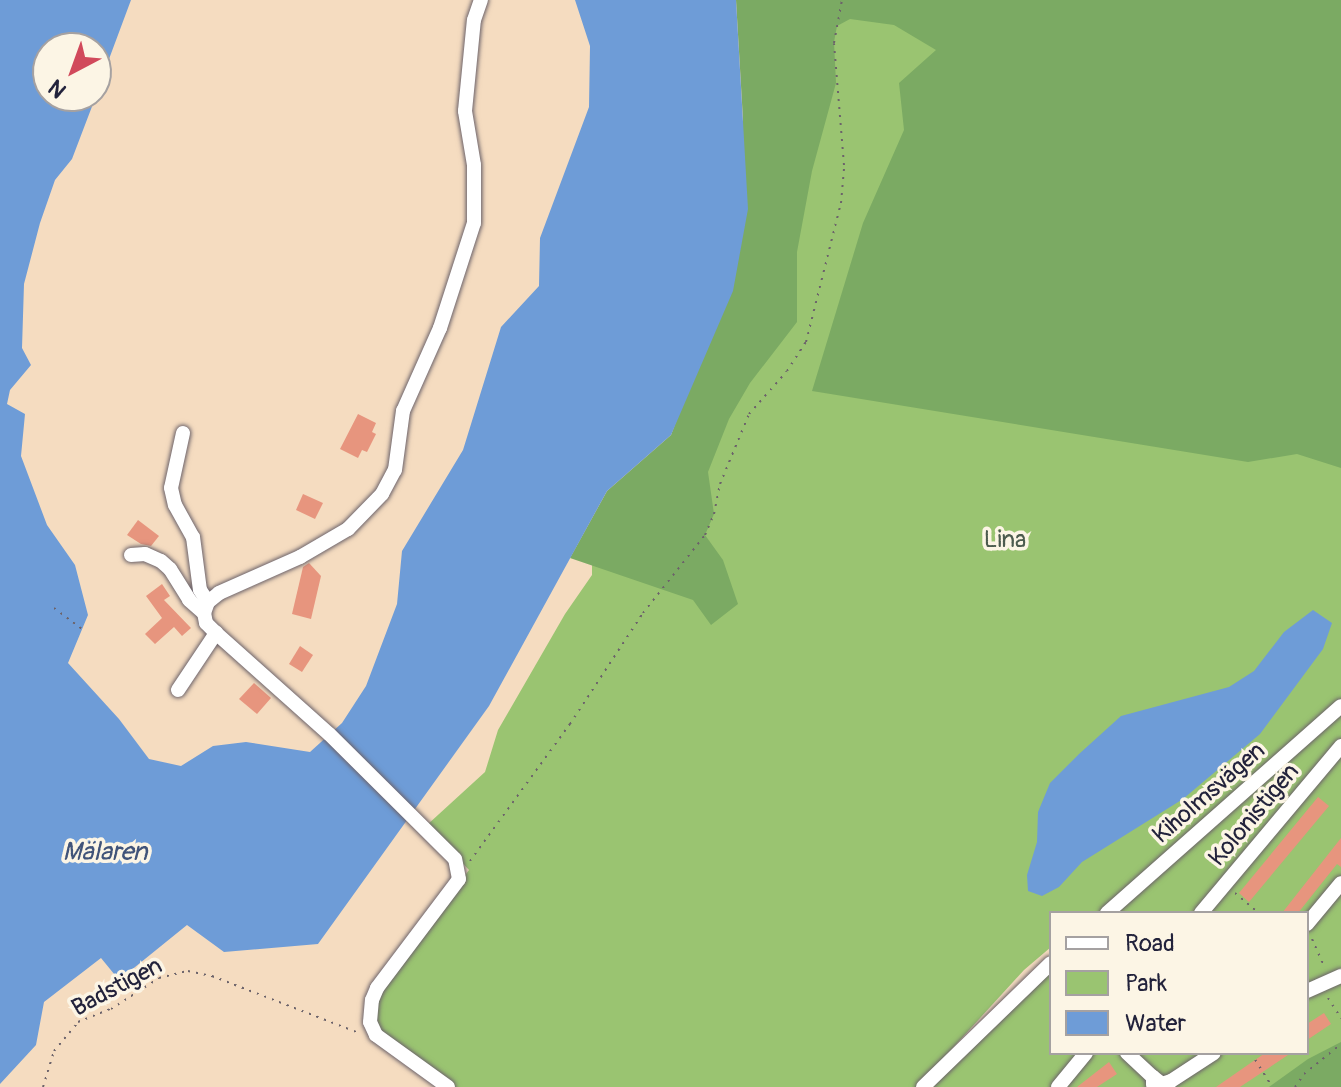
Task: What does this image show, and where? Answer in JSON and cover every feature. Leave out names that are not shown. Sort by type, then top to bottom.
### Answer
[{"type":"street","points":[[206,608],[219,593],[300,557],[348,529],[382,494],[395,470],[403,411],[435,339],[474,223],[474,165],[465,111],[474,20],[481,0]]},
{"type":"street","points":[[183,433],[171,488],[175,505],[193,537],[206,623],[329,734],[455,859],[459,879],[377,988],[372,1000],[370,1022],[376,1035],[448,1087]]},
{"type":"street","points":[[131,555],[145,554],[161,561],[170,569],[189,600],[206,608]]},
{"type":"street","points":[[178,690],[216,633]]},
{"type":"street","name":"Kiholmsvägen","points":[[1109,911],[1339,712]]},
{"type":"street","name":"Kolonistigen","points":[[1203,911],[1341,746]]},
{"type":"street","points":[[1309,929],[1341,883]]},
{"type":"street","points":[[923,1087],[1049,969]]},
{"type":"street","points":[[1058,1087],[1084,1055]]},
{"type":"street","points":[[1129,1055],[1153,1082],[1162,1084],[1211,1055]]},
{"type":"path","points":[[459,879],[570,724],[643,613],[705,535],[714,514],[720,484],[749,414],[787,371],[806,342],[841,203],[844,165],[834,43],[842,0]]},
{"type":"path","points":[[54,608],[82,629]]},
{"type":"path","points":[[1225,884],[1257,911]]},
{"type":"path","points":[[1309,929],[1324,983],[1341,1018]]},
{"type":"path","name":"Badstigen","points":[[43,1087],[54,1051],[78,1022],[111,1009],[159,978],[188,971],[212,976],[358,1033],[376,1035]]},
{"type":"path","points":[[1295,1087],[1315,1064],[1341,1044]]},
{"type":"path","points":[[1252,1055],[1270,1083]]},
{"type":"green space","points":[[736,0],[1341,0],[1341,468],[1297,454],[1248,462],[812,391],[863,223],[904,130],[899,83],[936,50],[894,25],[850,19],[837,26],[834,42],[836,83],[812,171],[797,252],[797,322],[750,383],[729,419],[708,472],[714,514],[705,535],[723,560],[738,604],[711,625],[693,600],[570,558],[607,491],[671,435],[689,387],[743,120]]},
{"type":"green space","name":"Lina","points":[[749,0],[1341,0],[1341,1087],[930,1087],[1049,970],[1049,1055],[1309,1055],[1309,911],[1049,911],[1049,949],[1024,970],[917,1087],[448,1087],[376,1035],[372,1000],[469,870],[427,825],[485,772],[498,730],[565,614],[592,575],[592,562],[678,458],[729,327],[748,221],[742,132],[754,116]]},
{"type":"green space","points":[[1341,1042],[1341,1087],[1269,1087],[1308,1059]]},
{"type":"water","name":"Mälaren","points":[[0,0],[131,0],[112,51],[112,32],[32,32],[32,112],[90,112],[72,159],[55,180],[40,223],[24,284],[22,348],[31,365],[10,390],[7,404],[25,414],[21,456],[47,525],[75,565],[88,615],[68,663],[119,719],[149,759],[181,766],[213,746],[246,742],[310,752],[342,723],[366,686],[397,604],[402,551],[463,450],[501,327],[539,286],[540,238],[589,107],[590,46],[575,0],[736,0],[748,209],[733,291],[671,435],[607,491],[489,706],[318,944],[224,952],[187,925],[119,980],[101,958],[44,1002],[36,1045],[0,1084]]},
{"type":"water","points":[[1313,610],[1332,623],[1323,649],[1260,734],[1183,799],[1082,862],[1059,887],[1042,896],[1028,891],[1027,875],[1037,842],[1038,812],[1050,783],[1079,754],[1121,716],[1229,687],[1254,671],[1284,632]]},
{"type":"building","points":[[358,414],[376,423],[372,432],[376,434],[367,452],[362,450],[358,458],[340,449]]},
{"type":"building","points":[[303,494],[323,503],[315,519],[296,510]]},
{"type":"building","points":[[138,520],[159,536],[151,546],[127,535]]},
{"type":"building","points":[[309,563],[321,576],[311,619],[292,614],[303,567]]},
{"type":"building","points":[[162,584],[170,596],[164,600],[191,628],[182,636],[174,627],[155,644],[145,634],[162,618],[146,596]]},
{"type":"building","points":[[300,646],[313,655],[302,672],[289,664]]},
{"type":"building","points":[[254,683],[271,698],[257,714],[239,699]]},
{"type":"building","points":[[1318,797],[1329,806],[1249,902],[1239,893]]},
{"type":"building","points":[[1341,838],[1341,867],[1337,864],[1300,911],[1284,911]]},
{"type":"building","points":[[1324,1013],[1331,1024],[1309,1039],[1309,1023]]},
{"type":"building","points":[[1262,1055],[1288,1055],[1240,1087],[1216,1087]]},
{"type":"building","points":[[1109,1062],[1117,1074],[1097,1087],[1077,1087]]}]
